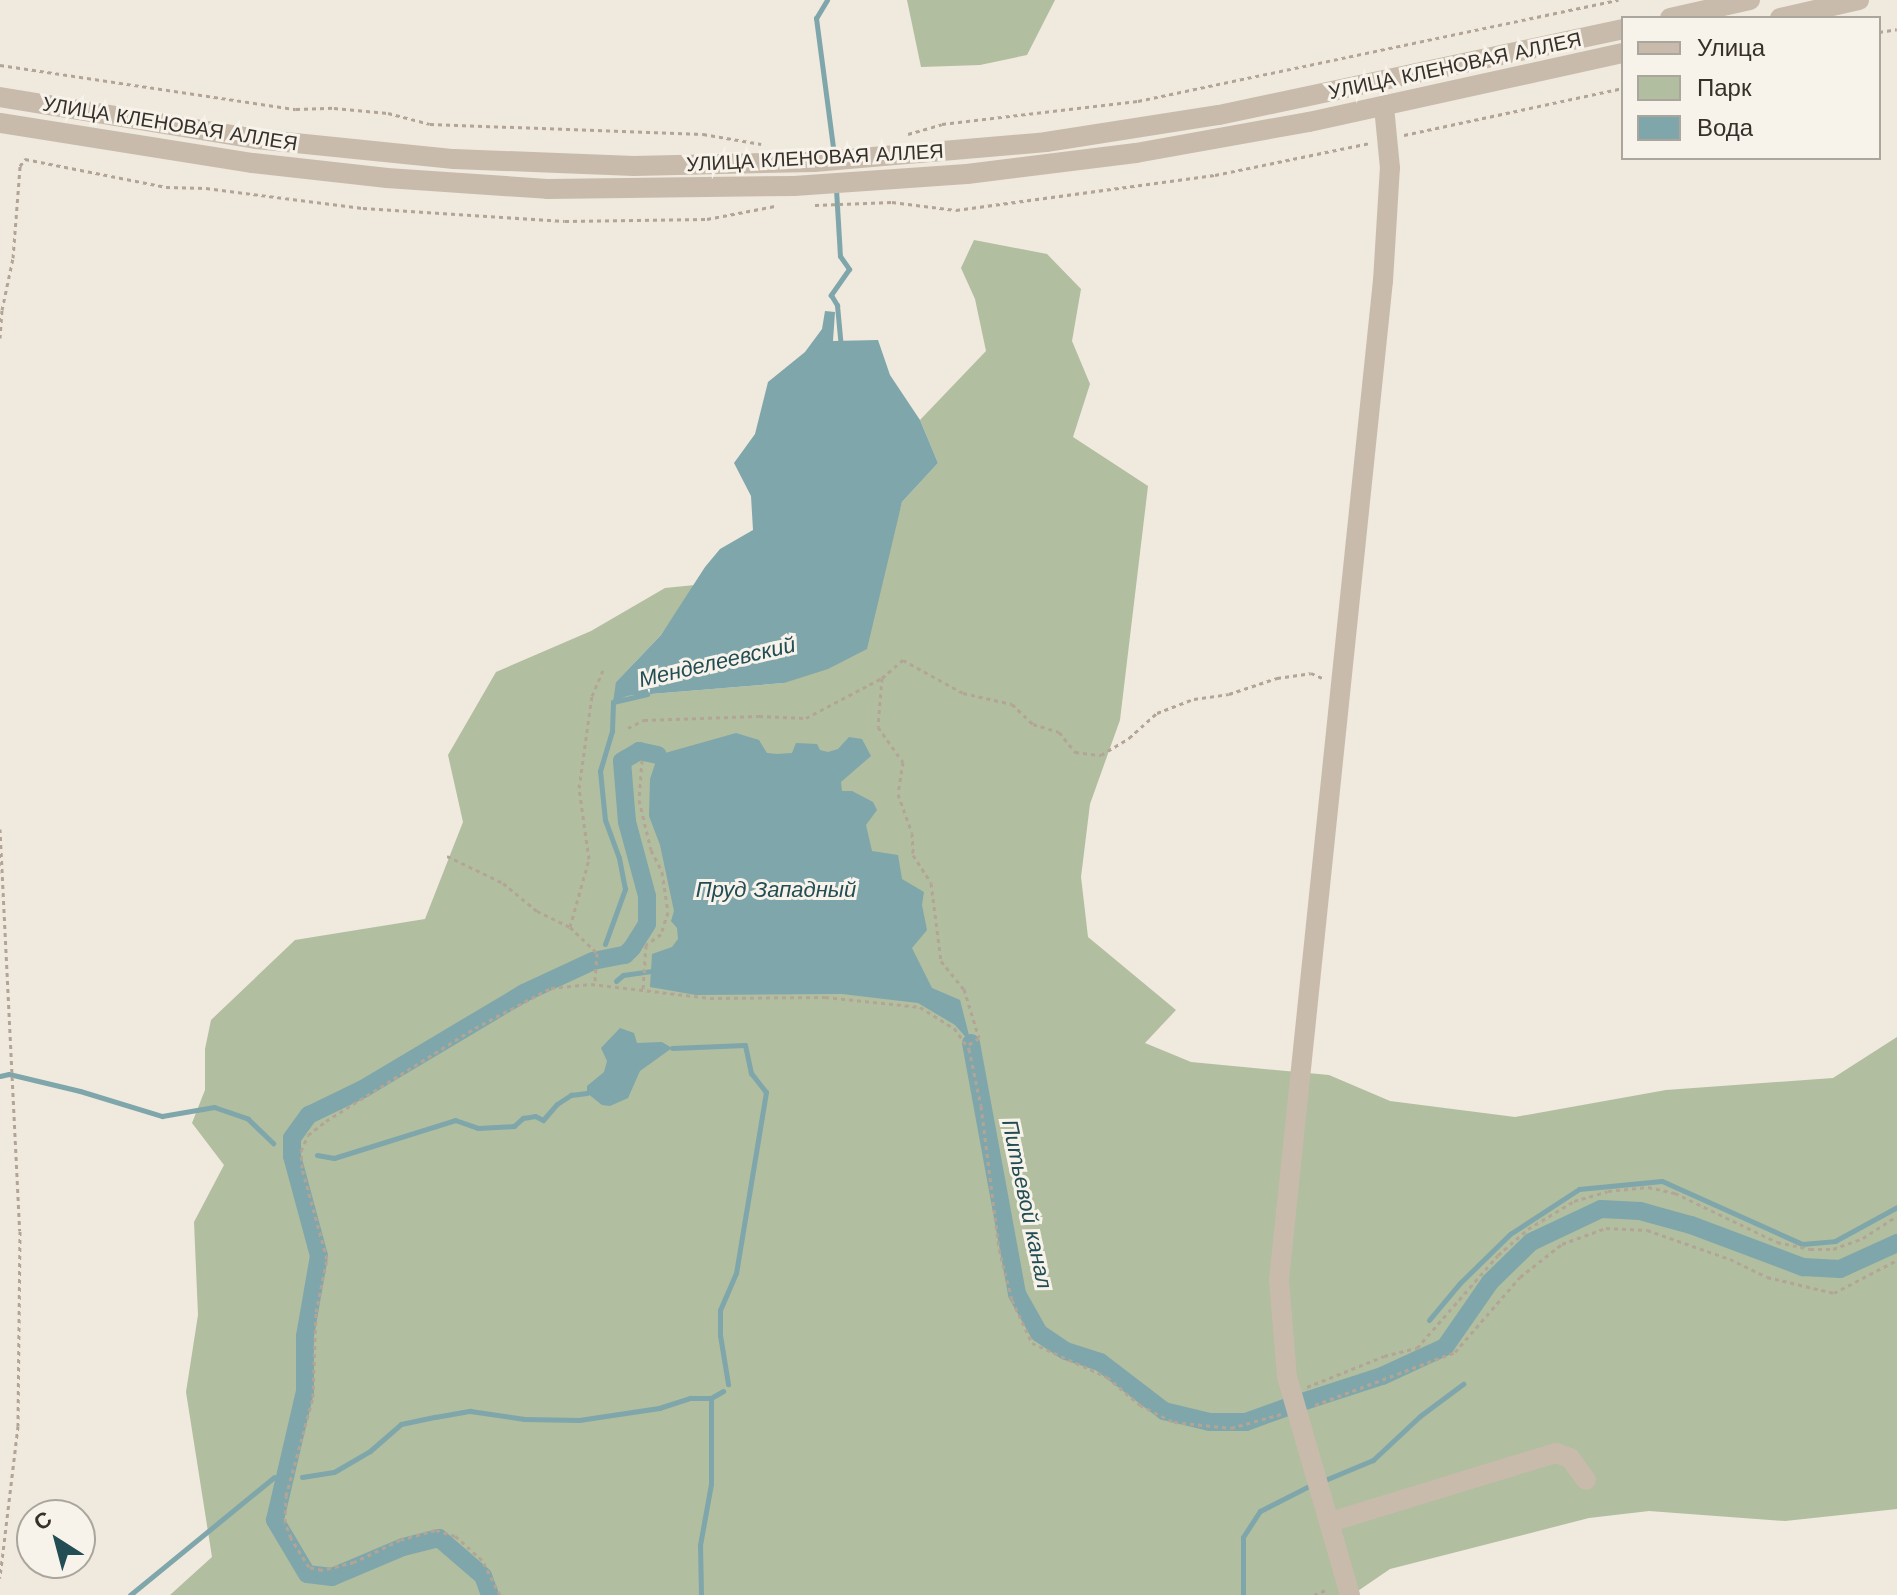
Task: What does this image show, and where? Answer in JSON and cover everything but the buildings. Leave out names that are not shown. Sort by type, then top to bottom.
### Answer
[{"type":"street","points":[[1679,16],[1750,0]]},
{"type":"street","points":[[1789,16],[1859,0]]},
{"type":"street","name":"УЛИЦА КЛЕНОВАЯ АЛЛЕЯ","points":[[0,97],[256,139],[389,154],[547,164],[794,162],[1046,142],[1219,115],[1621,29]]},
{"type":"street","name":"УЛИЦА КЛЕНОВАЯ АЛЛЕЯ","points":[[0,123],[253,163],[387,178],[547,189],[794,186],[1049,166],[1136,153],[1384,107],[1621,53]]},
{"type":"street","points":[[0,106],[32,102]]},
{"type":"street","points":[[1350,1595],[1287,1377],[1279,1280],[1293,1125],[1343,688],[1388,228],[1384,107]]},
{"type":"street","points":[[0,136],[29,127]]},
{"type":"street","points":[[1330,1522],[1556,1453],[1570,1458],[1586,1480]]},
{"type":"path","points":[[900,137],[942,124],[1138,101],[1619,0]]},
{"type":"path","points":[[0,65],[296,109],[334,108],[388,113],[430,124],[703,134],[768,145]]},
{"type":"path","points":[[809,205],[892,202],[956,210],[1215,175],[1621,88]]},
{"type":"path","points":[[0,338],[13,258],[20,166],[25,159],[166,187],[206,188],[363,208],[565,221],[707,219],[784,206]]},
{"type":"path","points":[[628,728],[644,720],[759,716],[806,718],[882,678],[903,660],[963,693],[1012,704],[1033,724],[1059,732],[1075,752],[1101,755],[1129,738],[1157,713],[1194,699],[1311,673],[1343,688]]},
{"type":"path","points":[[570,927],[589,859],[579,788],[592,696],[603,670]]},
{"type":"path","points":[[882,678],[878,727],[903,762],[898,794],[912,833],[913,855],[931,883],[941,961],[964,989],[979,1038],[967,1045]]},
{"type":"path","points":[[642,760],[639,800],[651,850],[662,872],[668,912],[661,934],[646,945],[643,989]]},
{"type":"path","points":[[0,829],[20,1231],[18,1426],[0,1578]]},
{"type":"path","points":[[447,856],[503,883],[537,911],[570,927],[597,953],[599,962],[595,985]]},
{"type":"path","points":[[500,1595],[482,1560],[455,1536],[435,1530],[400,1540],[354,1562],[322,1570],[309,1567],[291,1538],[285,1522],[286,1496],[313,1397],[316,1312],[327,1259],[302,1168],[301,1151],[308,1135],[326,1121],[520,1002],[551,988],[595,985],[710,998],[825,997],[912,1004],[954,1028],[967,1045],[981,1106],[999,1249],[1012,1300],[1032,1343],[1107,1377],[1140,1405],[1174,1422],[1231,1428],[1384,1356],[1417,1348],[1508,1247],[1574,1201],[1597,1194],[1648,1187],[1675,1193],[1777,1242],[1810,1249],[1833,1249],[1863,1238],[1897,1216]]},
{"type":"path","points":[[1294,1401],[1455,1352],[1520,1277],[1562,1244],[1606,1228],[1647,1230],[1730,1259],[1767,1277],[1834,1293],[1897,1260]]},
{"type":"green space","points":[[907,0],[1055,0],[1027,55],[980,65],[921,67]]},
{"type":"green space","points":[[974,240],[1047,254],[1081,289],[1072,341],[1090,384],[1073,437],[1148,486],[1120,720],[1090,804],[1081,877],[1088,937],[1176,1010],[1145,1043],[1191,1062],[1329,1075],[1390,1101],[1515,1117],[1666,1090],[1833,1078],[1897,1037],[1897,1509],[1785,1521],[1649,1511],[1589,1518],[1390,1569],[1352,1595],[170,1595],[212,1557],[186,1392],[198,1315],[194,1222],[224,1165],[192,1123],[205,1090],[205,1049],[211,1020],[295,940],[425,919],[463,822],[448,755],[496,672],[591,631],[665,588],[695,585],[661,635],[616,682],[627,696],[784,683],[889,548],[902,502],[938,463],[920,420],[986,351],[975,299],[961,268]]},
{"type":"water","points":[[825,311],[835,312],[833,341],[878,340],[890,375],[920,420],[938,463],[902,502],[867,649],[828,669],[784,683],[627,696],[613,702],[616,682],[661,635],[705,567],[720,549],[753,530],[751,496],[734,463],[755,434],[768,382],[805,352],[822,329]]},
{"type":"water","name":"Пруд Западный","points":[[736,733],[759,740],[767,753],[777,754],[792,753],[796,743],[817,744],[820,750],[828,752],[838,749],[849,737],[862,739],[871,756],[841,782],[842,791],[852,791],[873,802],[877,810],[866,825],[872,851],[898,855],[902,879],[924,892],[922,905],[927,930],[912,948],[932,988],[960,1000],[971,1043],[955,1025],[918,1003],[842,994],[696,995],[650,987],[652,954],[672,947],[678,939],[677,928],[671,921],[674,911],[660,845],[649,816],[650,779],[658,755]]},
{"type":"water","points":[[620,1028],[634,1033],[637,1043],[662,1042],[672,1048],[640,1071],[628,1098],[610,1106],[602,1105],[587,1093],[587,1086],[604,1072],[607,1061],[601,1048]]},
{"type":"waterway","name":"Менделеевский","points":[[827,0],[816,18],[834,155]]},
{"type":"waterway","name":"Менделеевский","points":[[836,189],[840,256],[849,269],[831,295],[837,305],[841,348]]},
{"type":"waterway","name":"Менделеевский","points":[[605,944],[625,889],[619,858],[605,820],[600,771],[612,731],[613,702],[647,694]]},
{"type":"waterway","points":[[490,1595],[483,1576],[439,1538],[403,1547],[332,1577],[307,1574],[275,1520],[305,1391],[305,1336],[319,1256],[292,1156],[292,1138],[309,1115],[363,1089],[524,993],[593,961],[625,955],[632,948],[647,924],[647,896],[627,822],[622,761],[639,751],[658,755]]},
{"type":"waterway","points":[[616,981],[623,975],[651,971]]},
{"type":"waterway","name":"Питьевой канал","points":[[971,1043],[1017,1294],[1039,1333],[1066,1351],[1100,1362],[1164,1411],[1210,1422],[1246,1422],[1290,1406]]},
{"type":"waterway","name":"Менделеевский","points":[[672,1048],[745,1045],[751,1073],[766,1092],[736,1273],[720,1310],[720,1335],[728,1384]]},
{"type":"waterway","points":[[0,1076],[9,1074],[80,1091],[162,1116],[214,1107],[248,1119],[273,1143]]},
{"type":"waterway","points":[[317,1155],[334,1158],[455,1120],[478,1128],[514,1126],[523,1118],[535,1116],[543,1120],[557,1104],[571,1095],[587,1093]]},
{"type":"waterway","points":[[1429,1320],[1460,1283],[1510,1234],[1579,1189],[1662,1181],[1802,1244],[1835,1241],[1897,1207]]},
{"type":"waterway","name":"Питьевой канал","points":[[1302,1402],[1382,1376],[1445,1347],[1490,1282],[1531,1242],[1601,1209],[1640,1211],[1691,1225],[1803,1267],[1840,1269],[1897,1243]]},
{"type":"waterway","points":[[1325,1480],[1373,1460],[1420,1416],[1463,1384]]},
{"type":"waterway","name":"Менделеевский","points":[[701,1595],[700,1545],[711,1484],[711,1398],[723,1391]]},
{"type":"waterway","points":[[302,1477],[334,1472],[370,1451],[401,1424],[435,1417],[470,1411],[524,1419],[579,1420],[659,1408],[690,1398],[711,1398]]},
{"type":"waterway","points":[[130,1595],[274,1477]]},
{"type":"waterway","points":[[1243,1595],[1243,1537],[1260,1511],[1311,1485]]}]
